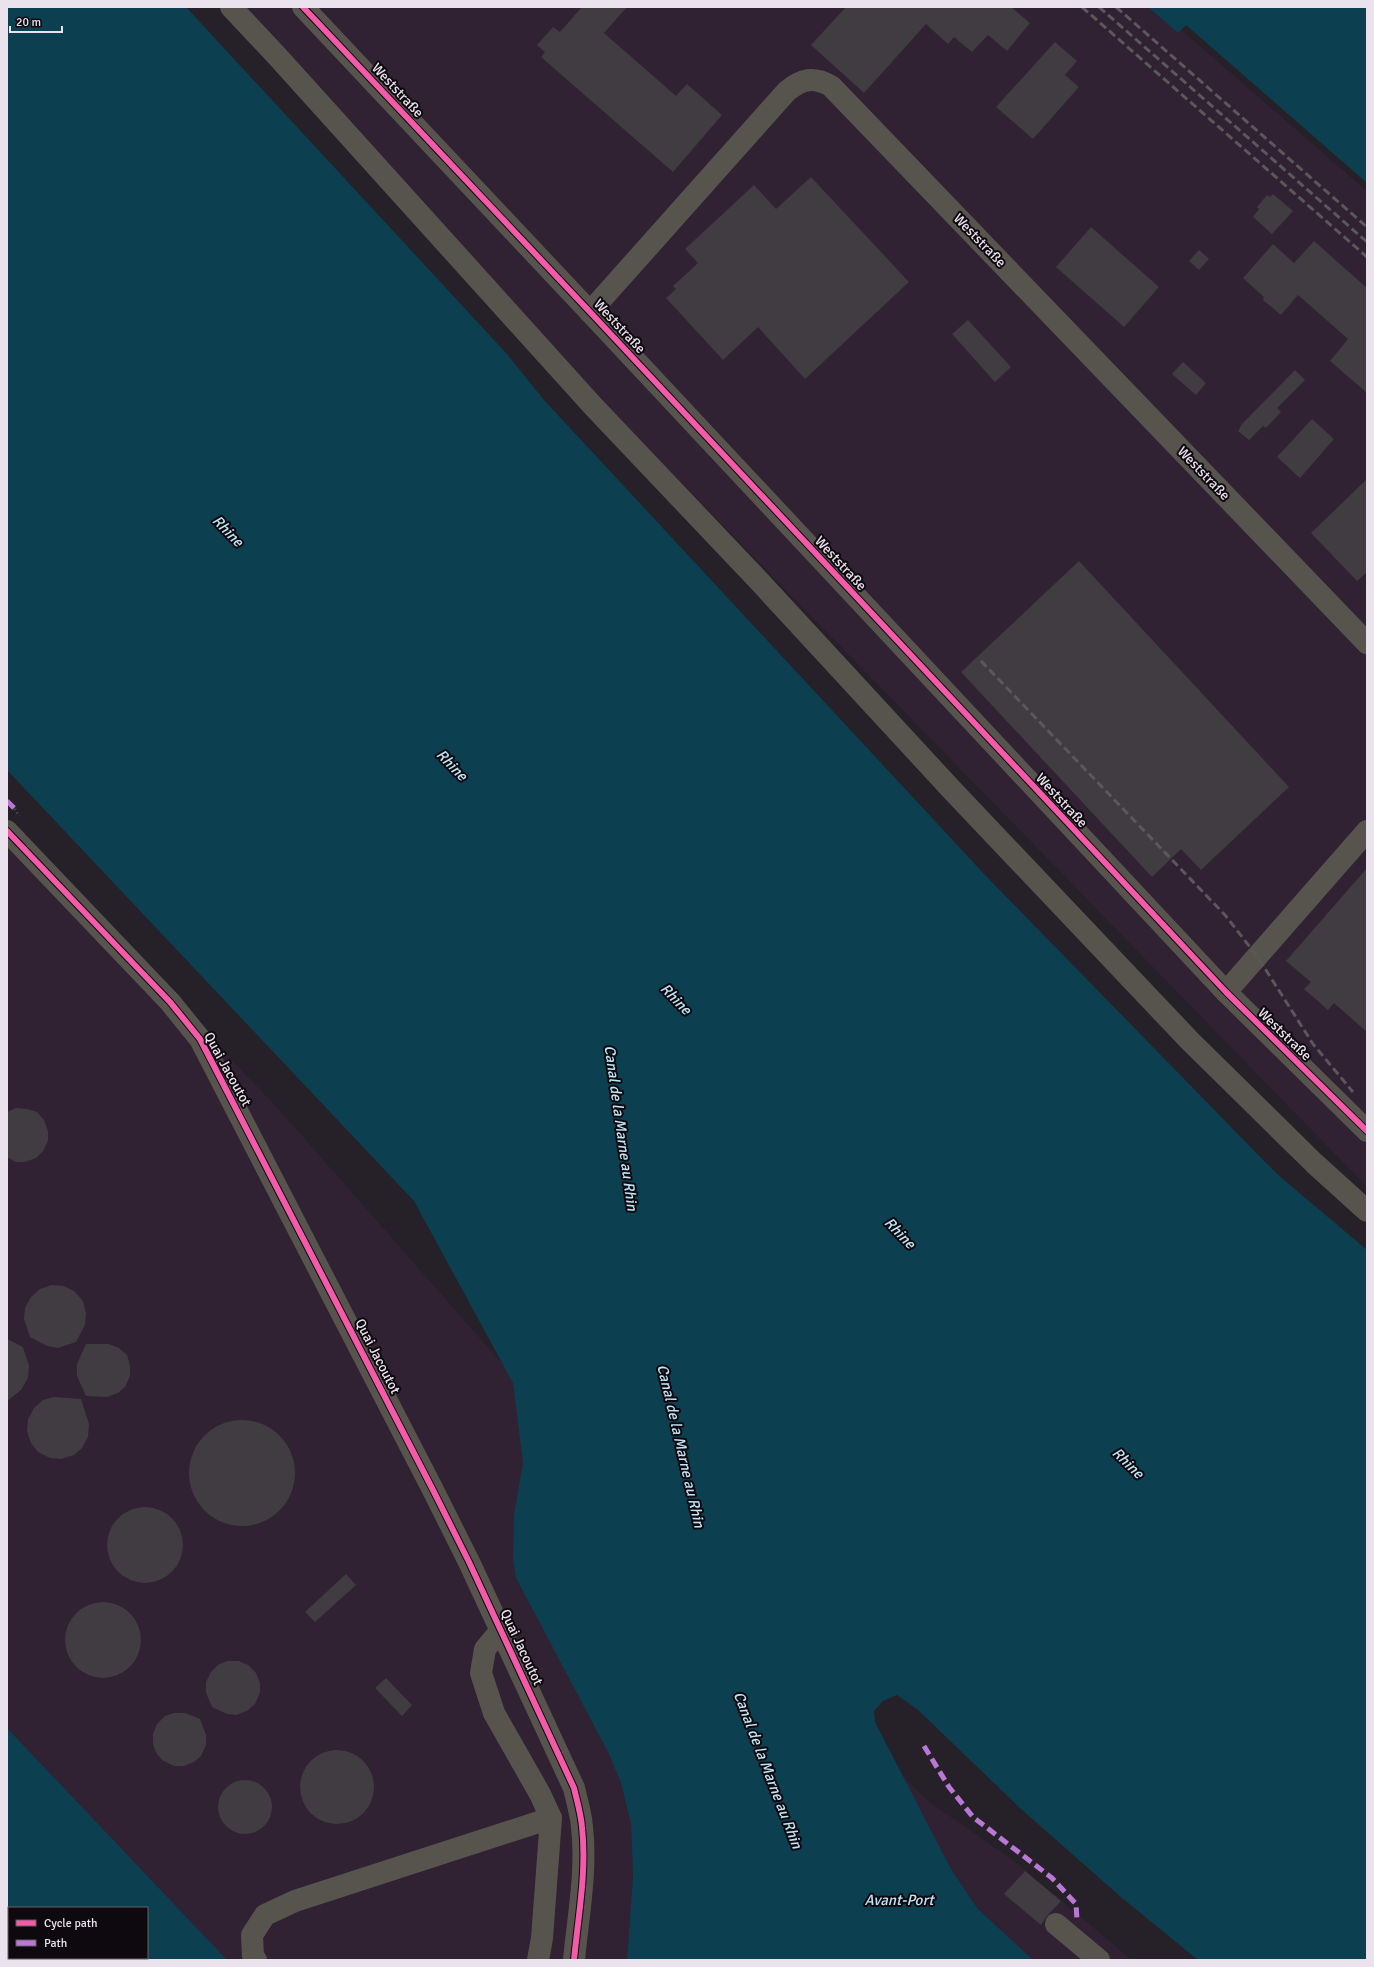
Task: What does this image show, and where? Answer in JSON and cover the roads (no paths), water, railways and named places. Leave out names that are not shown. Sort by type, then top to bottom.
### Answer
[{"type":"street","points":[[231,7],[594,406],[760,582],[951,789],[1190,1041],[1314,1163],[1367,1211]]},
{"type":"street","name":"Weststraße","points":[[303,7],[1226,992],[1367,1131]]},
{"type":"street","name":"Weststraße","points":[[590,312],[668,217],[787,91],[798,82],[818,79],[831,86],[1367,642]]},
{"type":"street","points":[[1226,992],[1367,830]]},
{"type":"street","name":"Quai Jacoutot","points":[[7,831],[170,1002],[200,1039],[429,1483],[501,1630],[566,1770],[579,1807],[582,1827],[583,1868],[574,1960]]},
{"type":"street","points":[[501,1630],[485,1649],[481,1673],[494,1713],[540,1794],[551,1818],[542,1938],[538,1960]]},
{"type":"street","points":[[256,1960],[252,1956],[252,1935],[265,1915],[295,1901],[551,1818]]},
{"type":"street","points":[[1077,1920],[1079,1943]]},
{"type":"street","points":[[1056,1924],[1099,1960]]},
{"type":"water","points":[[7,7],[186,7],[507,354],[544,400],[986,876],[1277,1174],[1367,1250],[1367,1960],[1198,1960],[1122,1898],[1021,1809],[918,1710],[897,1695],[883,1701],[874,1711],[875,1722],[951,1869],[977,1908],[1033,1960],[627,1960],[633,1876],[631,1824],[621,1783],[608,1752],[516,1578],[513,1560],[514,1514],[523,1463],[513,1383],[414,1201],[7,770]]},
{"type":"water","points":[[1148,7],[1367,7],[1367,183],[1186,25],[1178,33]]},
{"type":"water","points":[[7,1728],[227,1960],[7,1960]]},
{"type":"railway","points":[[1082,7],[1367,257]]},
{"type":"railway","points":[[1099,7],[1367,242]]},
{"type":"railway","points":[[1116,7],[1367,227]]},
{"type":"railway","points":[[981,661],[1225,915],[1257,956],[1313,1044],[1353,1092]]},
{"type":"water label","name":"Rhine","points":[[228,531]]},
{"type":"water label","name":"Rhine","points":[[452,765]]},
{"type":"water label","name":"Rhine","points":[[676,999]]},
{"type":"water label","name":"Canal de la Marne au Rhin","points":[[621,1128]]},
{"type":"water label","name":"Rhine","points":[[900,1233]]},
{"type":"water label","name":"Canal de la Marne au Rhin","points":[[681,1446]]},
{"type":"water label","name":"Rhine","points":[[1128,1463]]},
{"type":"water label","name":"Canal de la Marne au Rhin","points":[[768,1770]]},
{"type":"water label","name":"Avant-Port","points":[[899,1900]]}]
